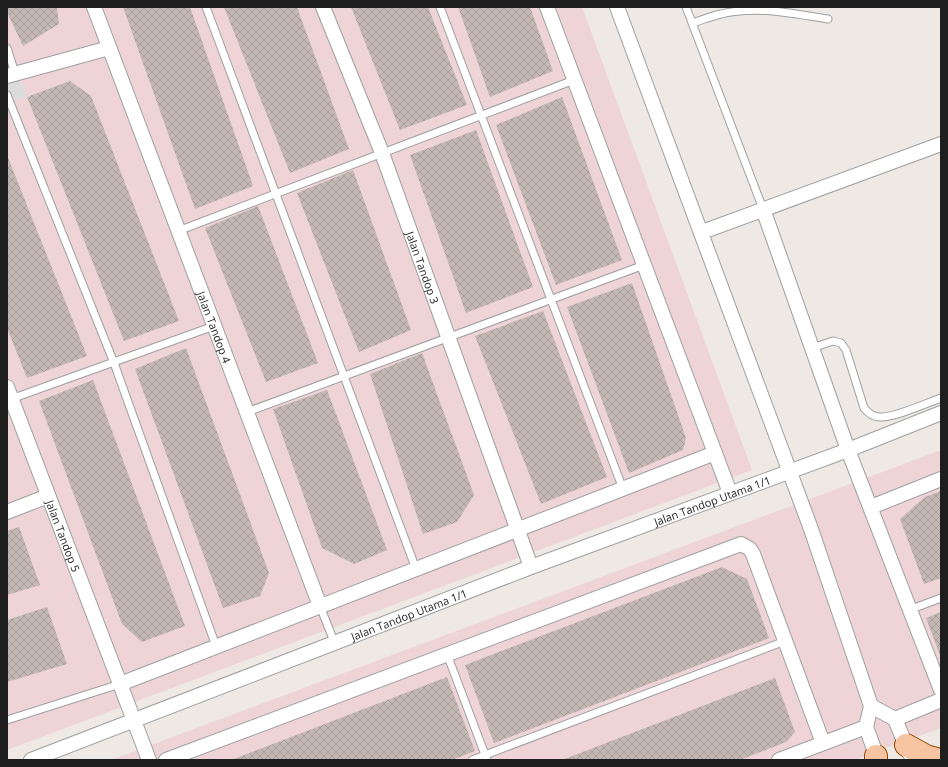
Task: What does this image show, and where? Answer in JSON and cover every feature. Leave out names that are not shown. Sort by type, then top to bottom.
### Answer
[{"type":"main road","points":[[909,753],[940,760]]},
{"type":"street","name":"Jalan Tandop 4","points":[[94,7],[320,606]]},
{"type":"street","name":"Jalan Tandop 3","points":[[323,7],[382,153],[531,567]]},
{"type":"street","points":[[547,7],[730,493]]},
{"type":"street","points":[[617,7],[702,232],[811,529],[871,706],[866,727],[877,759]]},
{"type":"street","points":[[11,74],[109,48]]},
{"type":"street","points":[[702,232],[941,144]]},
{"type":"street","points":[[763,209],[848,450],[941,690]]},
{"type":"street","name":"Jalan Tandop 5","points":[[9,393],[149,760]]},
{"type":"street","name":"Jalan Tandop Utama 1/1","points":[[31,760],[335,644],[531,567],[848,450],[941,412]]},
{"type":"street","points":[[120,684],[715,453]]},
{"type":"street","points":[[870,507],[941,479]]},
{"type":"street","points":[[7,512],[48,496]]},
{"type":"street","points":[[166,760],[740,544],[750,549],[753,554],[823,743]]},
{"type":"street","points":[[895,719],[941,700]]},
{"type":"street","points":[[871,706],[895,719],[909,753]]},
{"type":"street","points":[[779,760],[866,727]]},
{"type":"lane","points":[[206,7],[416,569]]},
{"type":"lane","points":[[440,7],[480,116],[623,489]]},
{"type":"lane","points":[[686,7],[763,209]]},
{"type":"lane","points":[[692,23],[722,14],[740,11],[773,11],[828,19]]},
{"type":"lane","points":[[7,48],[11,74]]},
{"type":"lane","points":[[178,231],[574,80]]},
{"type":"lane","points":[[7,95],[114,362],[216,646]]},
{"type":"lane","points":[[247,412],[644,265]]},
{"type":"lane","points":[[9,393],[114,362],[214,326]]},
{"type":"lane","points":[[812,348],[834,341],[841,343],[846,350],[864,408],[869,414],[874,416],[886,417],[941,398]]},
{"type":"lane","points":[[909,610],[941,598]]},
{"type":"lane","points":[[320,606],[335,644]]},
{"type":"lane","points":[[472,760],[486,757],[785,641]]},
{"type":"lane","points":[[447,654],[486,757]]},
{"type":"lane","points":[[7,720],[120,684]]},
{"type":"shaded area","points":[[7,7],[582,7],[752,470],[7,750],[7,101],[27,97],[7,39]]},
{"type":"shaded area","points":[[7,39],[27,97],[7,101]]},
{"type":"shaded area","points":[[941,450],[941,728],[854,760],[111,760]]},
{"type":"building","points":[[8,7],[57,7],[59,24],[23,46],[7,12]]},
{"type":"building","points":[[123,7],[190,7],[253,186],[195,209]]},
{"type":"building","points":[[224,7],[297,7],[349,149],[290,173]]},
{"type":"building","points":[[351,7],[428,7],[467,105],[400,130]]},
{"type":"building","points":[[458,7],[530,7],[553,71],[490,97]]},
{"type":"building","points":[[70,81],[91,96],[179,321],[124,341],[27,97]]},
{"type":"building","points":[[562,97],[622,260],[556,285],[496,125]]},
{"type":"building","points":[[476,130],[533,287],[466,313],[410,155]]},
{"type":"building","points":[[7,155],[87,356],[27,378],[7,328]]},
{"type":"building","points":[[353,170],[411,330],[359,352],[297,193]]},
{"type":"building","points":[[258,206],[318,363],[266,382],[205,228]]},
{"type":"building","points":[[632,283],[686,438],[683,450],[629,473],[567,307]]},
{"type":"building","points":[[543,311],[607,477],[541,504],[475,336]]},
{"type":"building","points":[[186,348],[269,573],[260,596],[223,608],[135,369]]},
{"type":"building","points":[[422,353],[474,495],[457,522],[423,534],[370,374]]},
{"type":"building","points":[[93,380],[185,626],[142,642],[122,624],[39,401]]},
{"type":"building","points":[[327,390],[387,550],[354,564],[322,548],[273,409]]},
{"type":"building","points":[[941,491],[941,578],[924,584],[900,519],[925,497]]},
{"type":"building","points":[[19,527],[40,585],[7,595],[7,531]]},
{"type":"building","points":[[722,567],[747,579],[769,638],[494,743],[465,665]]},
{"type":"building","points":[[47,607],[67,664],[7,682],[7,620]]},
{"type":"building","points":[[941,612],[941,658],[926,618]]},
{"type":"building","points":[[447,677],[475,751],[452,760],[231,760]]},
{"type":"building","points":[[775,678],[795,732],[786,742],[740,760],[562,760]]}]
